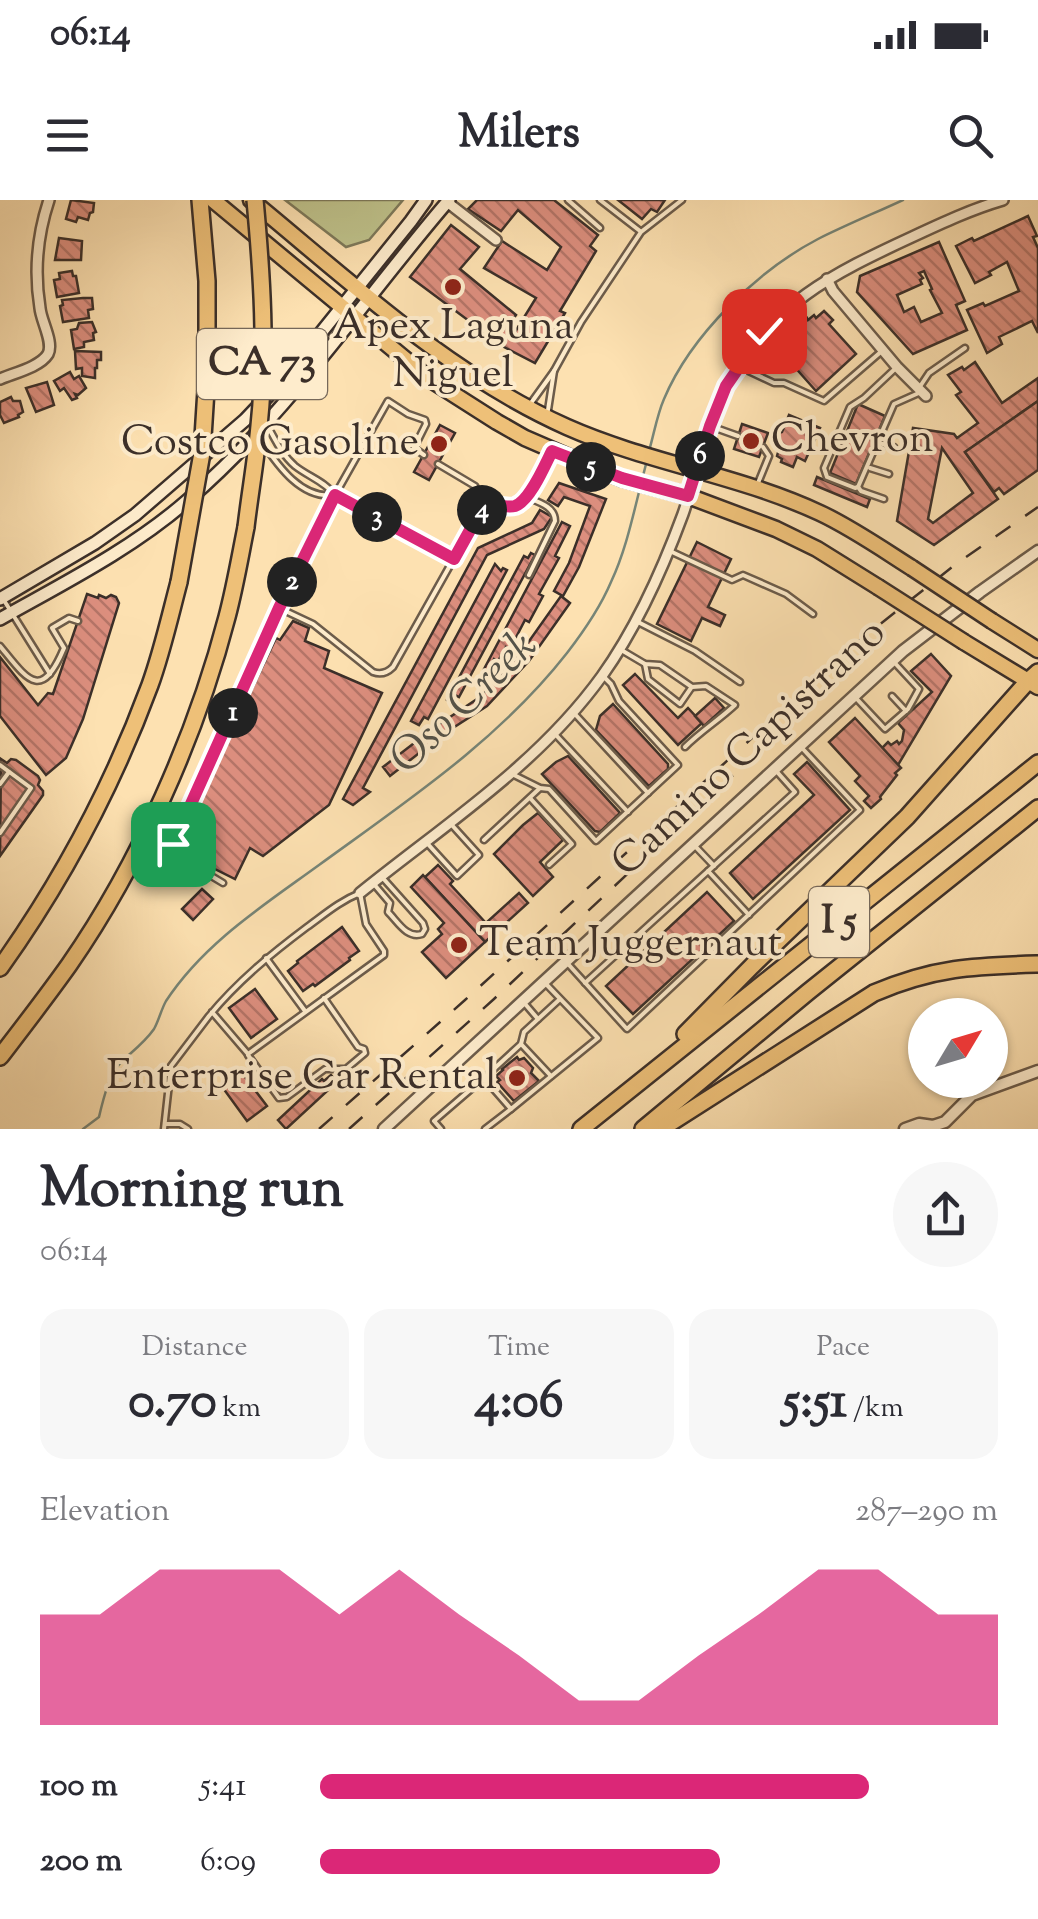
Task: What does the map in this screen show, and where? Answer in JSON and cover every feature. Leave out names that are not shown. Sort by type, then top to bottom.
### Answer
[{"type":"highway","name":"CA 73","points":[[0,968],[48,897],[102,795],[151,682],[180,582],[202,454],[208,374],[208,281],[200,200]]},
{"type":"highway","name":"CA 73","points":[[0,1057],[71,963],[104,909],[174,772],[204,694],[227,616],[246,527],[260,425],[261,268],[253,200]]},
{"type":"highway","points":[[640,1080],[908,817],[1035,680]]},
{"type":"highway","name":"I 5","points":[[581,1129],[1038,763]]},
{"type":"highway","name":"I 5","points":[[643,1129],[1038,808]]},
{"type":"highway","points":[[661,1129],[887,988],[938,971],[1038,964]]},
{"type":"main road","points":[[214,200],[459,400],[552,451],[790,535],[964,642],[1035,680]]},
{"type":"main road","points":[[253,200],[456,366],[528,408],[590,436],[820,513],[1038,650]]},
{"type":"main road","points":[[1,598],[135,515],[256,409],[412,222],[426,200]]},
{"type":"main road","points":[[6,616],[149,530],[186,502],[267,424],[448,201]]},
{"type":"street","points":[[0,379],[37,363],[49,351],[36,286],[41,224],[49,200]]},
{"type":"street","points":[[360,893],[512,774],[574,712],[602,675],[636,621],[661,569],[726,386],[774,320],[827,279],[922,232],[1004,200]]},
{"type":"street","points":[[448,201],[496,240]]},
{"type":"street","points":[[827,279],[922,392]]},
{"type":"street","name":"Camino Capistrano","points":[[391,1126],[893,661],[1038,551]]},
{"type":"street","points":[[905,1129],[918,1124],[948,1125],[972,1094],[1038,1072]]},
{"type":"lane","points":[[568,200],[600,228]]},
{"type":"lane","points":[[600,200],[642,232]]},
{"type":"lane","points":[[528,408],[642,232],[682,200]]},
{"type":"lane","points":[[858,487],[894,404],[922,392],[929,373],[965,348]]},
{"type":"lane","points":[[738,366],[824,402],[883,350]]},
{"type":"lane","points":[[884,500],[827,477],[824,468],[850,407],[898,367]]},
{"type":"lane","points":[[548,418],[554,370]]},
{"type":"lane","points":[[223,883],[178,856],[173,844],[279,608],[335,495],[388,401],[426,422],[414,448],[424,455]]},
{"type":"lane","points":[[256,409],[289,460],[305,473],[328,485],[335,495],[454,559]]},
{"type":"lane","points":[[710,426],[738,436]]},
{"type":"lane","points":[[885,426],[897,429]]},
{"type":"lane","points":[[257,434],[292,479],[324,496],[335,495]]},
{"type":"lane","points":[[878,442],[894,447]]},
{"type":"lane","points":[[756,489],[769,456],[763,447]]},
{"type":"lane","points":[[279,608],[313,624],[374,672],[384,673],[393,668],[480,512],[490,504],[514,506],[526,497],[552,451]]},
{"type":"lane","points":[[438,464],[475,486],[485,507]]},
{"type":"lane","points":[[868,467],[889,474]]},
{"type":"lane","points":[[526,497],[556,516],[529,575]]},
{"type":"lane","points":[[668,550],[732,580],[742,575],[786,594],[813,614]]},
{"type":"lane","points":[[1,598],[6,616],[50,674]]},
{"type":"lane","points":[[0,646],[26,678],[37,680],[55,669],[64,648],[52,628],[68,618],[78,621]]},
{"type":"lane","points":[[636,621],[694,651],[740,682]]},
{"type":"lane","points":[[619,648],[644,664],[660,666],[692,687],[706,686],[736,704],[685,747]]},
{"type":"lane","points":[[854,696],[885,729],[906,712],[918,689],[893,661]]},
{"type":"lane","points":[[644,664],[648,679],[680,704],[692,687]]},
{"type":"lane","points":[[512,774],[548,789],[596,841],[678,765],[619,701],[602,675]]},
{"type":"lane","points":[[892,696],[906,712]]},
{"type":"lane","points":[[574,712],[648,793]]},
{"type":"lane","points":[[554,733],[628,812]]},
{"type":"lane","points":[[566,962],[627,1029],[860,810],[800,746]]},
{"type":"lane","points":[[0,766],[31,788],[0,833]]},
{"type":"lane","points":[[585,984],[795,792],[775,770]]},
{"type":"lane","points":[[0,784],[9,772]]},
{"type":"lane","points":[[484,840],[540,788]]},
{"type":"lane","points":[[530,798],[572,844],[549,865]]},
{"type":"lane","points":[[426,842],[457,876],[479,855],[450,823]]},
{"type":"lane","points":[[694,845],[714,866]]},
{"type":"lane","points":[[708,872],[748,915]]},
{"type":"lane","points":[[377,880],[423,923],[422,934],[409,935],[388,912],[390,903],[377,880]]},
{"type":"lane","points":[[188,1129],[180,1124],[164,1126],[171,1066],[232,988],[342,901],[360,893],[366,924],[384,955],[248,1054]]},
{"type":"lane","points":[[266,958],[306,1011]]},
{"type":"lane","points":[[485,1129],[598,1038],[544,982]]},
{"type":"lane","points":[[212,1012],[279,1098],[287,1098],[326,1069],[346,1069],[366,1053],[324,998]]},
{"type":"lane","points":[[440,1129],[434,1121],[521,1044],[524,1032],[560,1000]]},
{"type":"lane","points":[[522,1001],[538,1019]]},
{"type":"lane","points":[[521,1044],[551,1076]]},
{"type":"lane","points":[[484,1078],[511,1109]]},
{"type":"green space","points":[[285,200],[403,200],[369,240],[346,247]]},
{"type":"building","points":[[71,200],[94,203],[88,220],[66,219]]},
{"type":"building","name":"Apex Laguna Niguel","points":[[477,200],[554,200],[598,235],[590,246],[596,251],[535,363],[504,347],[410,277],[451,225],[479,247],[460,269],[516,315],[508,326],[515,332],[536,298],[484,268],[502,241],[547,270],[561,247],[518,210],[501,231],[468,209]]},
{"type":"building","points":[[618,200],[665,200],[657,212],[651,209],[642,219]]},
{"type":"building","points":[[1028,216],[1037,236],[1033,237],[1038,248],[1038,333],[1032,321],[999,337],[1002,344],[987,353],[967,310],[1019,291],[1007,262],[975,283],[956,246]]},
{"type":"building","points":[[59,238],[82,241],[81,260],[55,260]]},
{"type":"building","points":[[939,242],[965,301],[956,305],[967,330],[913,354],[857,292],[860,276]],"holes":[[[924,271],[942,313],[921,322],[914,307],[904,312],[897,295],[922,284],[919,273]]]},
{"type":"building","points":[[72,271],[79,293],[57,297],[54,280],[60,279],[59,273]]},
{"type":"building","points":[[92,298],[89,318],[63,322],[62,300]]},
{"type":"building","points":[[824,311],[833,320],[829,324],[856,354],[816,391],[792,364],[784,372],[771,357],[807,318],[816,318]]},
{"type":"building","points":[[92,322],[94,340],[74,349],[71,330],[77,329],[79,323]]},
{"type":"building","points":[[75,351],[101,352],[95,378],[82,376],[82,368],[76,369]]},
{"type":"building","points":[[975,362],[1002,403],[1038,378],[1038,401],[965,452],[998,499],[934,545],[897,521],[913,428],[954,434],[957,438],[978,423],[956,395],[961,392],[948,375],[962,367],[964,370]],"holes":[[[942,448],[973,493],[933,523],[928,519]]]},
{"type":"building","points":[[70,372],[74,379],[79,376],[86,388],[72,400],[54,381]]},
{"type":"building","points":[[47,382],[54,405],[36,412],[26,388]]},
{"type":"building","points":[[11,397],[20,401],[23,412],[4,423],[0,402]]},
{"type":"building","points":[[1038,401],[1038,470],[1004,494],[999,488],[994,492],[965,452]]},
{"type":"building","points":[[858,404],[885,416],[856,484],[830,473]]},
{"type":"building","points":[[789,415],[820,428],[805,461],[797,457],[793,467],[777,456],[779,449],[773,435],[782,432]]},
{"type":"building","name":"Chevron","points":[[742,424],[768,433],[759,457],[734,449]]},
{"type":"building","name":"Costco Gasoline","points":[[440,425],[455,433],[429,480],[414,472]]},
{"type":"building","points":[[817,477],[870,499],[867,507],[814,485]]},
{"type":"building","points":[[559,483],[606,499],[563,596],[554,591],[590,506],[564,497],[558,506],[548,500]]},
{"type":"building","points":[[540,510],[552,517],[544,529],[487,555],[363,788],[370,792],[353,805],[343,799],[478,548],[532,523]]},
{"type":"building","points":[[562,522],[570,526],[555,556],[559,558],[539,594],[543,596],[510,649],[506,647],[498,661],[494,659],[487,673],[483,671]]},
{"type":"building","points":[[697,542],[731,559],[708,607],[725,615],[720,626],[702,618],[691,641],[657,624]]},
{"type":"building","points":[[531,553],[535,555],[459,697],[455,695],[451,703],[447,700],[524,556],[528,558]]},
{"type":"building","points":[[495,564],[501,571],[507,570],[428,719],[424,717],[419,725],[411,721]]},
{"type":"building","points":[[87,594],[98,598],[111,595],[119,603],[83,719],[66,758],[46,775],[0,716],[0,657],[38,705],[48,693],[53,694]]},
{"type":"building","points":[[561,596],[570,603],[529,661],[487,706],[390,776],[383,767],[480,697],[520,654]]},
{"type":"building","points":[[293,621],[309,628],[305,641],[329,651],[324,668],[382,693],[329,805],[263,856],[250,848],[235,879],[187,855],[201,828],[189,822],[276,638],[280,640]]},
{"type":"building","points":[[931,654],[951,676],[898,765],[882,748],[888,742],[891,745],[902,741],[904,730],[898,723],[932,692],[911,671]]},
{"type":"building","points":[[635,674],[678,718],[688,708],[702,723],[678,745],[623,685]]},
{"type":"building","points":[[715,698],[724,708],[704,726],[695,716]]},
{"type":"building","points":[[613,704],[668,764],[668,769],[649,786],[596,730],[600,716]]},
{"type":"building","points":[[855,718],[901,768],[871,808],[864,801],[869,796],[855,781],[860,776],[829,742]]},
{"type":"building","points":[[568,756],[620,813],[600,832],[542,774]]},
{"type":"building","points":[[1,759],[7,763],[16,760],[38,776],[43,795],[0,856]]},
{"type":"building","points":[[807,762],[850,810],[753,899],[730,873],[814,795],[794,774]]},
{"type":"building","points":[[538,813],[563,840],[540,862],[553,877],[533,896],[494,854]]},
{"type":"building","points":[[438,865],[486,923],[519,893],[528,903],[485,942],[425,877]]},
{"type":"building","points":[[423,875],[485,942],[446,978],[422,952],[442,934],[438,929],[444,923],[411,887]]},
{"type":"building","points":[[202,889],[213,899],[193,920],[182,909]]},
{"type":"building","points":[[707,892],[734,921],[633,1014],[606,986]]},
{"type":"building","points":[[342,927],[359,951],[303,991],[288,971]]},
{"type":"building","points":[[255,989],[277,1019],[251,1038],[229,1008]]},
{"type":"building","name":"Enterprise Car Rental","points":[[517,1057],[524,1058],[539,1081],[514,1101],[496,1076]]},
{"type":"building","points":[[242,1073],[267,1106],[247,1121],[223,1088]]},
{"type":"building","points":[[331,1075],[337,1082],[286,1129],[278,1120]]},
{"type":"waterway","name":"Oso Creek","points":[[649,451],[662,405],[676,375],[728,307],[795,252],[903,200]]},
{"type":"waterway","name":"Oso Creek","points":[[642,480],[646,464]]},
{"type":"waterway","name":"Oso Creek","points":[[83,1129],[99,1117],[117,1066],[150,1034],[166,1001],[198,961],[256,910],[450,768],[512,714],[567,653],[607,592],[640,488]]},
{"type":"railway","points":[[319,1129],[855,644],[956,564],[1038,507]]},
{"type":"railway","points":[[349,1129],[779,732]]},
{"type":"place","name":"Apex Laguna Niguel","points":[[453,287]]},
{"type":"place","name":"Chevron","points":[[751,441]]},
{"type":"place","name":"Costco Gasoline","points":[[439,444]]},
{"type":"place","name":"Team Juggernaut","points":[[459,945]]},
{"type":"place","name":"Enterprise Car Rental","points":[[517,1078]]},
{"type":"route","points":[[173,844],[279,608],[335,495],[454,559],[480,512],[490,504],[520,503],[552,451],[622,478],[688,496],[726,386],[764,331]]}]
